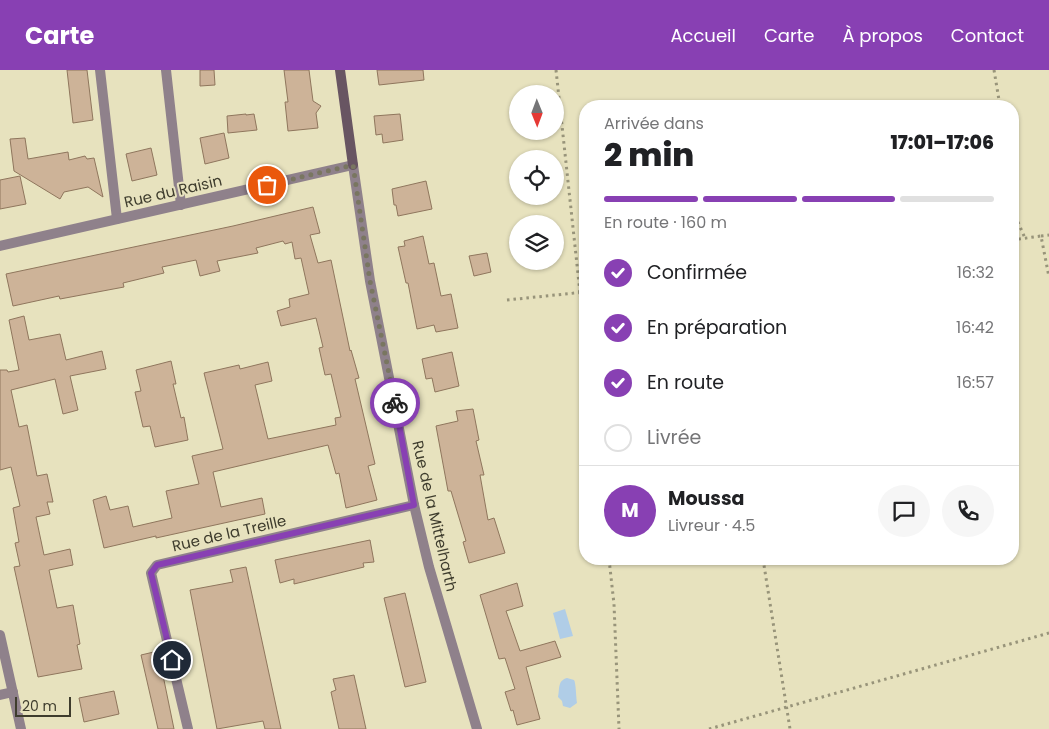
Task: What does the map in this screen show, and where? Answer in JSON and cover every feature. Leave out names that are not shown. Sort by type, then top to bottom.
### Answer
[{"type":"street","name":"Rue du Raisin","points":[[100,70],[117,219]]},
{"type":"street","points":[[166,70],[181,205]]},
{"type":"street","name":"Rue de la Mittelharth","points":[[340,70],[370,281],[414,505],[429,567],[477,729]]},
{"type":"street","name":"Rue du Raisin","points":[[0,246],[353,165]]},
{"type":"street","name":"Rue de la Treille","points":[[188,729],[151,573],[157,565],[414,505]]},
{"type":"street","points":[[0,635],[21,729]]},
{"type":"street","points":[[0,695],[13,692]]},
{"type":"path","points":[[556,70],[579,283]]},
{"type":"path","points":[[994,70],[999,100]]},
{"type":"path","points":[[1019,224],[1025,238]]},
{"type":"path","points":[[1019,239],[1049,235]]},
{"type":"path","points":[[1041,236],[1049,277]]},
{"type":"path","points":[[507,300],[579,292]]},
{"type":"path","points":[[610,565],[614,604],[619,729]]},
{"type":"path","points":[[764,565],[790,729]]},
{"type":"path","points":[[709,729],[1049,633]]},
{"type":"water","points":[[565,609],[573,636],[560,639],[553,613]]},
{"type":"water","points":[[567,678],[574,680],[576,687],[577,703],[570,708],[563,706],[562,701],[558,697],[560,683]]},
{"type":"building","points":[[67,70],[87,70],[93,120],[73,123]]},
{"type":"building","points":[[200,70],[214,70],[215,85],[200,86]]},
{"type":"building","points":[[284,70],[309,70],[313,101],[321,106],[316,113],[318,128],[288,131],[285,102],[288,102]]},
{"type":"building","points":[[377,70],[423,70],[424,80],[379,85]]},
{"type":"building","points":[[254,114],[257,130],[228,133],[227,116]]},
{"type":"building","points":[[400,114],[403,140],[383,143],[382,134],[376,135],[374,116]]},
{"type":"building","points":[[224,133],[229,158],[205,164],[200,138]]},
{"type":"building","points":[[25,138],[28,159],[68,152],[69,160],[85,156],[87,159],[94,158],[103,197],[88,187],[64,192],[60,199],[14,171],[10,139]]},
{"type":"building","points":[[151,148],[157,175],[132,181],[126,154]]},
{"type":"building","points":[[20,176],[26,204],[0,209],[0,180]]},
{"type":"building","points":[[426,181],[432,209],[398,216],[396,205],[394,205],[392,189]]},
{"type":"building","points":[[313,207],[320,233],[310,235],[318,263],[331,260],[350,351],[359,378],[355,379],[375,464],[368,466],[377,500],[346,508],[339,473],[336,474],[328,445],[213,472],[221,507],[262,498],[265,514],[104,548],[93,500],[106,496],[110,510],[128,506],[133,527],[172,518],[166,491],[199,484],[192,456],[223,449],[204,373],[239,365],[240,369],[268,362],[272,381],[255,385],[268,439],[336,425],[335,418],[341,417],[331,374],[325,375],[319,348],[323,347],[316,318],[281,326],[277,311],[290,307],[289,299],[309,294],[301,258],[295,259],[292,242],[285,244],[283,241],[256,248],[258,253],[217,261],[220,271],[200,276],[196,260],[162,267],[164,273],[123,283],[124,287],[60,299],[59,296],[13,306],[6,274],[233,226]]},
{"type":"building","points":[[423,236],[429,264],[434,263],[441,296],[451,294],[458,328],[436,332],[434,325],[417,329],[408,283],[406,283],[398,247],[405,246],[404,241]]},
{"type":"building","points":[[487,253],[491,272],[474,276],[469,256]]},
{"type":"building","points":[[24,316],[29,340],[60,334],[66,360],[102,351],[106,369],[70,376],[78,410],[63,414],[55,379],[11,390],[19,427],[27,425],[37,476],[47,474],[53,502],[47,502],[50,514],[36,517],[44,555],[70,549],[73,565],[49,570],[57,608],[73,605],[80,644],[77,645],[82,669],[38,677],[14,567],[20,566],[15,543],[19,542],[13,508],[20,506],[11,467],[0,470],[0,370],[7,370],[8,372],[19,370],[9,320]]},
{"type":"building","points":[[452,352],[459,386],[435,392],[432,378],[426,379],[422,359]]},
{"type":"building","points":[[171,361],[176,384],[173,384],[181,418],[184,417],[188,440],[155,447],[150,426],[143,427],[135,392],[141,391],[136,370]]},
{"type":"building","points":[[473,409],[479,440],[476,441],[484,475],[480,475],[488,520],[494,518],[505,553],[469,563],[463,542],[466,541],[451,491],[448,491],[436,426],[458,421],[456,411]]},
{"type":"building","points":[[370,540],[374,562],[363,563],[364,567],[294,584],[294,579],[280,583],[275,560]]},
{"type":"building","points":[[246,567],[281,729],[265,729],[263,721],[217,729],[190,590],[233,582],[230,570]]},
{"type":"building","points":[[517,583],[523,606],[506,611],[520,651],[555,641],[561,657],[526,667],[540,719],[517,725],[505,692],[515,689],[505,658],[499,659],[480,595]]},
{"type":"building","points":[[405,593],[426,682],[405,687],[384,598]]},
{"type":"building","points":[[158,651],[174,729],[158,729],[141,655]]},
{"type":"building","points":[[354,675],[366,729],[339,729],[331,692],[336,690],[333,679]]},
{"type":"building","points":[[114,691],[119,714],[84,722],[79,698]]},
{"type":"way so far","points":[[267,185],[353,165],[370,281],[395,403]]},
{"type":"route","points":[[172,660],[151,573],[157,565],[414,505],[395,403]]}]
